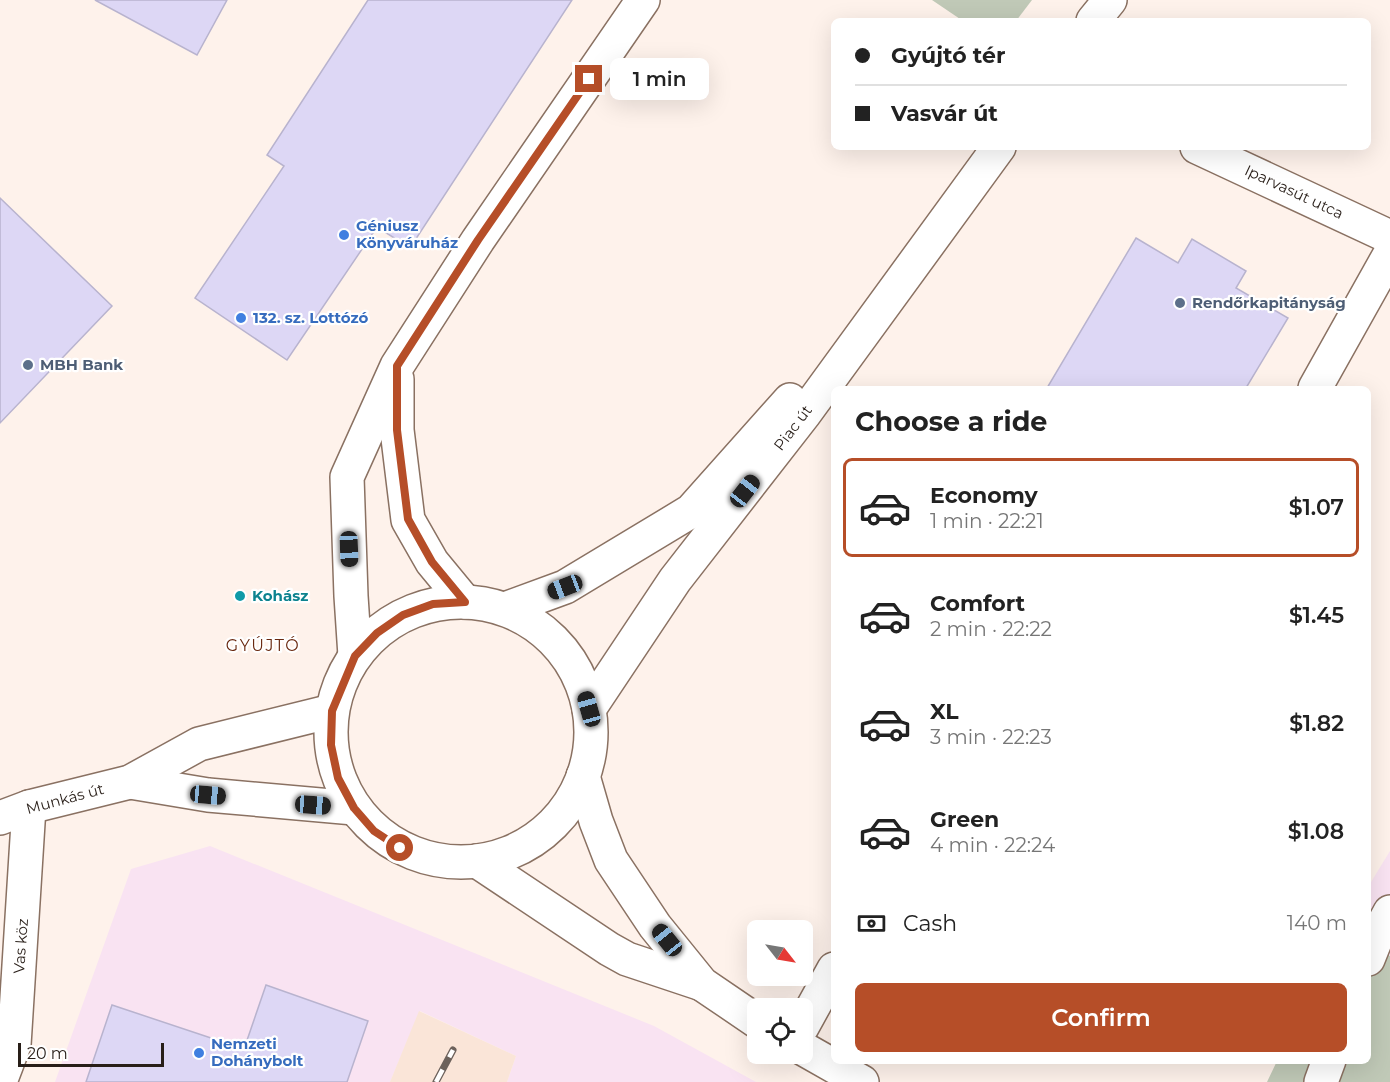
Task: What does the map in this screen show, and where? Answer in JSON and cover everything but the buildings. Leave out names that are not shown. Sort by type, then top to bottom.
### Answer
[{"type":"street","points":[[355,656],[347,477],[397,366],[484,232],[643,0]]},
{"type":"street","points":[[1095,18],[1110,0]]},
{"type":"street","name":"Piac út","points":[[589,709],[675,580],[786,438],[997,150]]},
{"type":"street","name":"Iparvasút utca","points":[[1203,150],[1390,237]]},
{"type":"street","points":[[505,609],[565,587],[691,511],[926,249]]},
{"type":"street","points":[[1316,386],[1390,254]]},
{"type":"street","points":[[397,366],[397,430],[408,519],[432,562],[465,602]]},
{"type":"street","points":[[465,602],[505,609],[529,621],[551,638],[569,659],[582,683],[589,709],[591,743],[583,776],[570,802],[553,824],[530,842],[505,855],[477,861],[437,861],[400,848],[374,831],[354,808],[338,778],[331,745],[332,711],[355,656],[377,633],[403,615],[433,604],[465,602]]},
{"type":"street","points":[[130,782],[199,744],[332,711]]},
{"type":"street","points":[[583,776],[596,821],[611,860],[655,926],[702,984]]},
{"type":"street","points":[[130,782],[208,795],[354,808]]},
{"type":"street","name":"Munkás út","points":[[15,812],[130,782]]},
{"type":"street","name":"Vas köz","points":[[0,1082],[14,1045],[15,812]]},
{"type":"street","points":[[477,861],[609,949],[627,959],[702,984],[747,1015]]},
{"type":"street","points":[[813,1007],[831,974]]},
{"type":"street","points":[[813,1054],[862,1082]]},
{"type":"street","points":[[1321,1082],[1328,1064]]},
{"type":"shaded area","points":[[210,846],[654,1026],[756,1082],[507,1082],[516,1056],[420,1011],[390,1082],[55,1082],[131,869]]},
{"type":"shaded area","points":[[1390,851],[1390,956],[1371,944],[1371,882]]},
{"type":"shaded area","points":[[419,1011],[516,1056],[507,1082],[390,1082]]},
{"type":"green space","points":[[932,0],[1032,0],[1018,18],[959,18]]},
{"type":"green space","points":[[1371,944],[1390,956],[1390,1082],[1267,1082],[1276,1064],[1371,1064]]},
{"type":"railway","points":[[436,1082],[453,1050]]},
{"type":"place","name":"Géniusz Könyváruház","points":[[344,235]]},
{"type":"place","name":"Rendőrkapitányság","points":[[1180,303]]},
{"type":"place","name":"132. sz. Lottózó","points":[[241,318]]},
{"type":"place","name":"MBH Bank","points":[[28,365]]},
{"type":"place","name":"Kohász","points":[[240,596]]},
{"type":"place","name":"Nemzeti Dohánybolt","points":[[199,1053]]},
{"type":"district","name":"GYÚJTÓ","points":[[263,645]]},
{"type":"route","points":[[400,848],[374,831],[354,808],[338,778],[331,745],[332,711],[355,656],[377,633],[403,615],[433,604],[465,602],[432,562],[408,519],[397,430],[397,366],[478,240],[589,79]]}]
